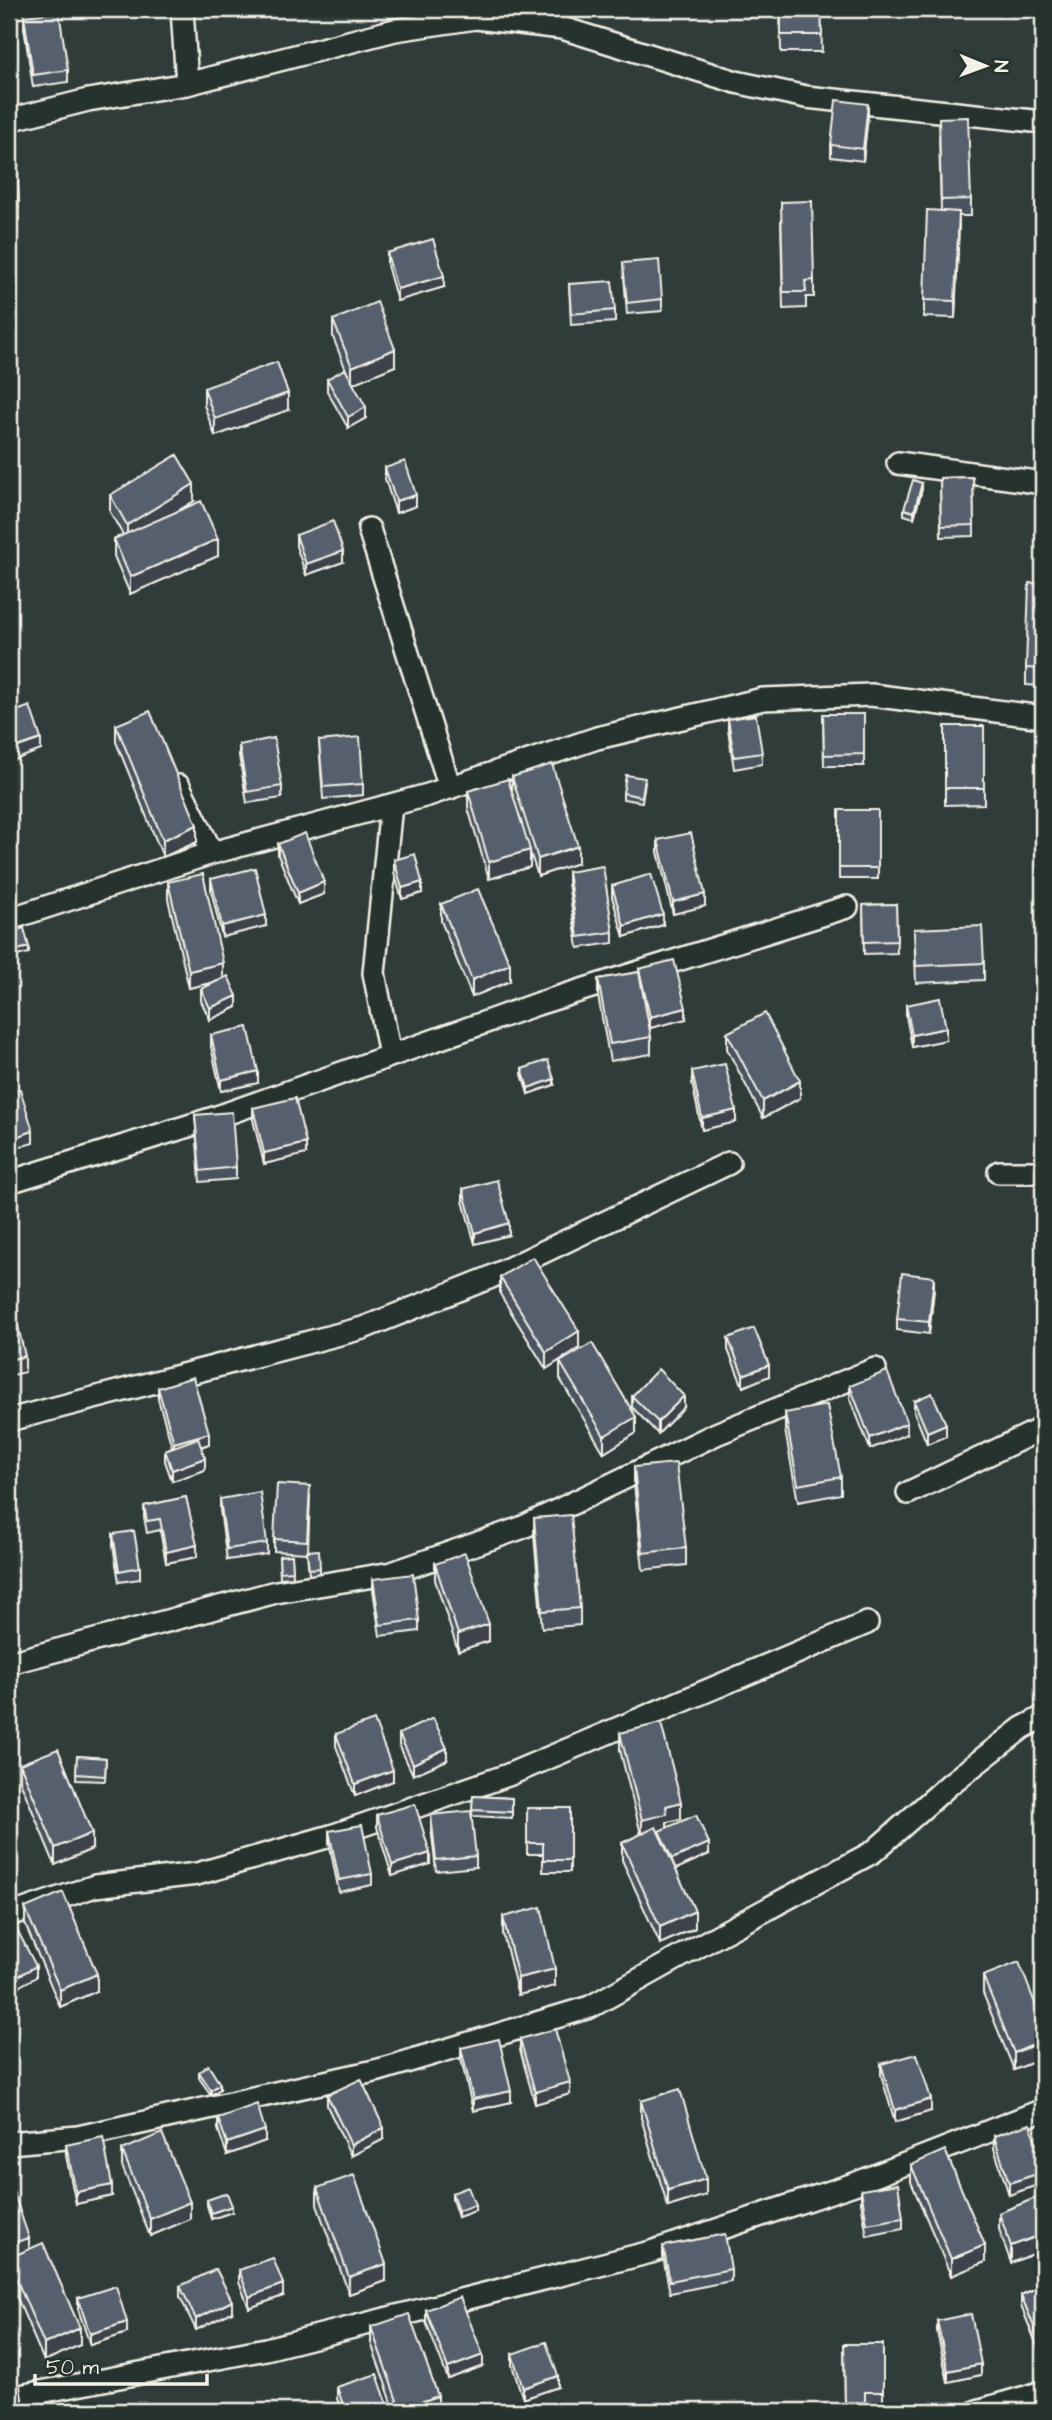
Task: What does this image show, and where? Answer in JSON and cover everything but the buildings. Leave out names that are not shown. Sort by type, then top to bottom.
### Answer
[{"type":"street","points":[[182,9],[187,84]]},
{"type":"street","points":[[9,120],[88,100],[187,84],[395,30],[476,19],[562,28],[736,82],[806,97],[1043,122]]},
{"type":"street","points":[[898,463],[1043,483]]},
{"type":"street","points":[[369,529],[450,788]]},
{"type":"street","points":[[9,919],[212,853],[450,788],[597,738],[763,698],[871,695],[1043,718]]},
{"type":"street","points":[[170,767],[212,853]]},
{"type":"street","points":[[390,1055],[374,973],[391,805]]},
{"type":"street","points":[[9,1182],[217,1117],[537,1003],[847,907]]},
{"type":"street","points":[[9,1420],[363,1328],[489,1278],[729,1163]]},
{"type":"street","points":[[999,1172],[1043,1172]]},
{"type":"street","points":[[9,1663],[276,1592],[393,1573],[521,1528],[716,1434],[875,1369]]},
{"type":"street","points":[[908,1493],[1043,1428]]},
{"type":"street","points":[[9,1915],[95,1886],[197,1874],[334,1835],[508,1775],[867,1623]]},
{"type":"street","points":[[9,2143],[78,2137],[379,2070],[590,2007],[873,1852],[950,1784],[1021,1728],[1043,1717]]},
{"type":"street","points":[[9,2398],[266,2349],[651,2252],[854,2184],[1043,2110]]},
{"type":"street","points":[[977,2411],[1043,2392]]}]
